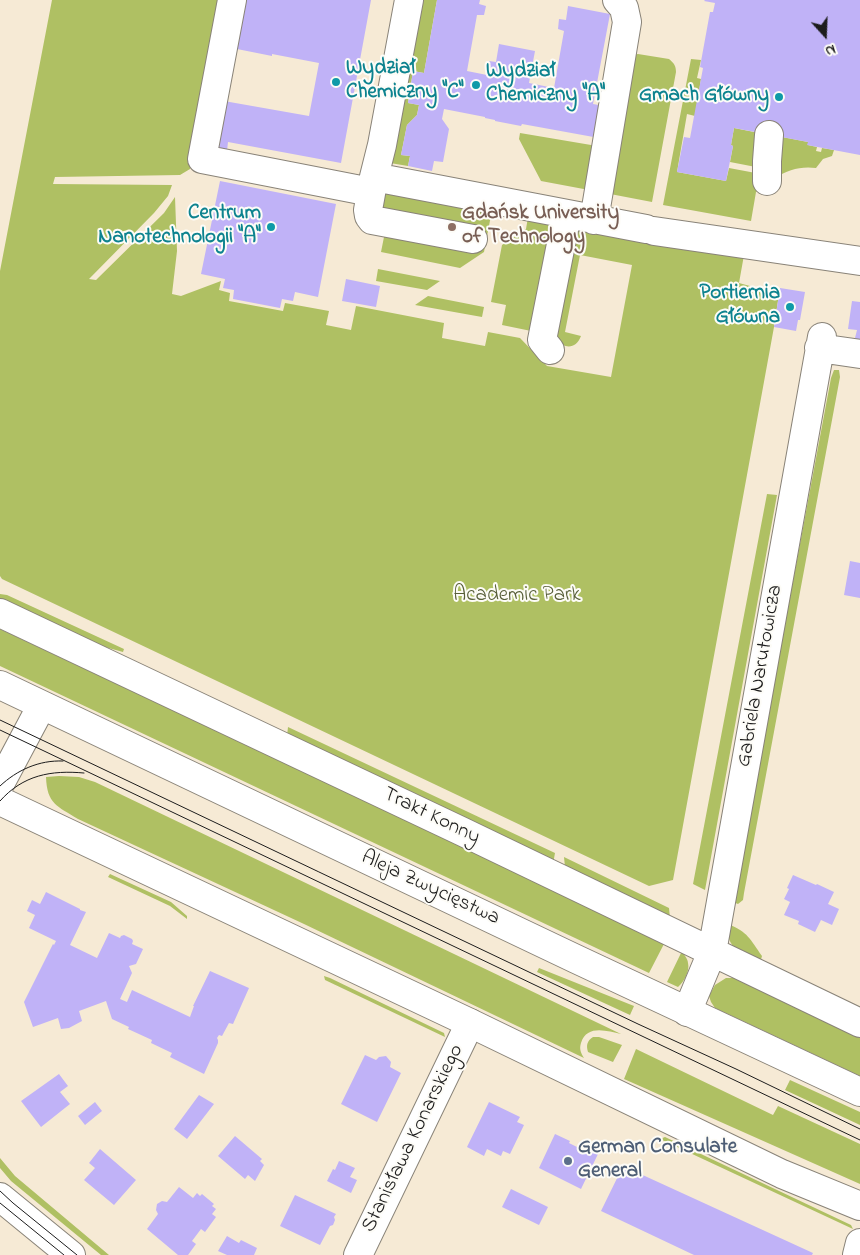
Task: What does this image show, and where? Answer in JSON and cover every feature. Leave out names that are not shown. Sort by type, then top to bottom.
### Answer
[{"type":"street","points":[[232,0],[202,159],[567,214],[650,230],[860,261]]},
{"type":"street","points":[[409,0],[368,210],[369,216],[372,220],[473,239]]},
{"type":"street","points":[[594,220],[627,22],[624,8],[618,0]]},
{"type":"street","points":[[767,181],[769,135]]},
{"type":"street","points":[[550,350],[542,340],[567,214]]},
{"type":"street","name":"Gabriela Narutowicza","points":[[687,1012],[712,952],[821,342],[860,354]]},
{"type":"street","name":"Trakt Konny","points":[[0,614],[238,725],[860,1023]]},
{"type":"street","name":"Aleja Zwycięstwa","points":[[0,685],[687,1012],[860,1092]]},
{"type":"street","points":[[0,784],[42,705]]},
{"type":"street","points":[[0,801],[470,1023],[782,1174],[860,1206]]},
{"type":"street","name":"Stanisława Konarskiego","points":[[358,1255],[470,1023]]},
{"type":"street","points":[[0,1197],[71,1255]]},
{"type":"street","points":[[856,1255],[860,1243]]},
{"type":"green space","name":"Academic Park","points":[[52,0],[223,0],[190,169],[180,175],[55,177],[53,184],[172,185],[168,196],[154,213],[89,279],[96,280],[164,213],[175,197],[177,251],[172,294],[181,296],[221,281],[219,290],[230,293],[229,301],[283,311],[285,303],[329,311],[326,325],[351,330],[356,306],[444,323],[442,338],[485,346],[488,332],[520,338],[547,366],[611,377],[632,265],[580,255],[565,332],[581,336],[574,345],[570,346],[556,341],[571,234],[580,227],[744,255],[739,283],[779,294],[673,880],[649,886],[2,579],[0,576],[0,271]]},
{"type":"green space","points":[[418,0],[437,0],[424,73],[413,71],[408,103],[419,105],[417,115],[407,125],[401,155],[410,156],[408,166],[390,163]]},
{"type":"green space","points":[[638,54],[669,59],[676,70],[652,202],[605,193],[633,55]]},
{"type":"green space","points":[[691,59],[701,60],[697,78],[701,79],[695,116],[687,114],[677,172],[726,181],[729,168],[761,174],[763,185],[756,192],[751,221],[663,205]]},
{"type":"green space","points":[[734,128],[764,134],[761,168],[730,162]]},
{"type":"green space","points":[[520,133],[597,146],[589,190],[541,181],[519,139]]},
{"type":"green space","points":[[777,136],[808,142],[808,145],[817,147],[816,151],[821,152],[822,148],[834,150],[832,156],[823,159],[816,168],[794,169],[775,178]]},
{"type":"green space","points":[[385,191],[492,210],[484,252],[460,268],[381,252],[385,232],[381,209]]},
{"type":"green space","points":[[528,217],[557,224],[536,332],[502,325],[506,305],[491,302],[502,245],[526,229]]},
{"type":"green space","points":[[378,269],[440,281],[427,290],[376,281]]},
{"type":"green space","points":[[428,296],[484,307],[482,317],[415,305]]},
{"type":"green space","points":[[834,370],[839,370],[840,377],[743,900],[738,904],[733,902]]},
{"type":"green space","points":[[767,494],[777,495],[705,890],[693,884]]},
{"type":"green space","points":[[0,594],[7,595],[124,649],[123,652],[94,644],[0,602]]},
{"type":"green space","points":[[0,629],[665,942],[649,973],[0,666]]},
{"type":"green space","points":[[288,727],[555,853],[553,864],[287,736]]},
{"type":"green space","points":[[46,777],[79,777],[95,782],[621,1034],[598,1030],[588,1033],[580,1045],[584,1058],[304,924],[78,819],[54,803],[48,793]]},
{"type":"green space","points":[[564,857],[669,908],[670,918],[565,867]]},
{"type":"green space","points":[[110,874],[171,902],[187,916],[187,919],[170,906],[108,877]]},
{"type":"green space","points":[[728,924],[740,930],[751,941],[762,956],[760,963],[732,945],[729,939]]},
{"type":"green space","points":[[682,951],[687,960],[688,969],[678,987],[667,982]]},
{"type":"green space","points":[[539,968],[634,1006],[630,1015],[537,972]]},
{"type":"green space","points":[[324,976],[444,1033],[445,1037],[325,980]]},
{"type":"green space","points":[[726,978],[739,978],[860,1036],[860,1076],[715,1008],[709,996],[715,985]]},
{"type":"green space","points":[[593,1037],[599,1037],[622,1045],[613,1062],[588,1052],[589,1040]]},
{"type":"green space","points":[[636,1049],[773,1115],[778,1106],[860,1144],[860,1184],[624,1079]]},
{"type":"green space","points":[[790,1080],[860,1112],[860,1125],[785,1090]]},
{"type":"green space","points":[[665,1137],[851,1225],[853,1229],[660,1139]]},
{"type":"green space","points":[[0,1158],[15,1176],[109,1255],[101,1255],[11,1181],[0,1168]]},
{"type":"building","name":"Wydział Chemiczny \"C\"","points":[[242,0],[371,0],[341,163],[228,142],[227,151],[217,150],[224,101],[309,116],[319,63],[232,48]]},
{"type":"building","name":"Wydział Chemiczny \"A\"","points":[[437,0],[480,0],[479,4],[486,6],[484,15],[477,15],[467,71],[492,76],[493,71],[488,69],[489,61],[496,62],[499,44],[535,51],[529,83],[554,88],[564,31],[558,29],[559,19],[566,20],[568,6],[610,14],[593,104],[604,106],[599,138],[522,124],[521,126],[444,109],[442,119],[449,129],[443,162],[434,161],[432,171],[408,166],[410,156],[401,155],[407,125],[417,115],[419,105],[408,103],[413,71],[424,73]]},
{"type":"building","name":"Gmach Główny","points":[[705,0],[860,0],[860,155],[807,145],[808,142],[734,128],[731,145],[733,146],[726,181],[677,172],[684,137],[690,138],[703,68],[700,67],[710,12],[713,12],[715,3]]},
{"type":"building","name":"Centrum Nanotechnologii \"A\"","points":[[220,181],[336,204],[318,297],[295,292],[293,301],[282,299],[280,308],[233,299],[234,290],[223,288],[225,279],[201,274]]},
{"type":"building","points":[[346,279],[380,286],[376,307],[342,301]]},
{"type":"building","name":"Portiernia Główna","points":[[780,288],[805,292],[796,331],[774,327]]},
{"type":"building","points":[[852,301],[860,302],[860,343],[854,342],[857,330],[848,329]]},
{"type":"building","points":[[850,561],[860,563],[860,598],[844,595]]},
{"type":"building","points":[[793,875],[834,892],[828,904],[839,909],[832,925],[821,920],[815,932],[798,924],[799,921],[784,915],[790,902],[784,899]]},
{"type":"building","points":[[46,892],[86,912],[70,945],[97,958],[109,933],[120,938],[124,935],[132,939],[132,944],[143,949],[136,964],[129,966],[132,973],[120,999],[127,1002],[132,990],[190,1017],[193,1006],[210,971],[249,988],[233,1024],[229,1023],[222,1036],[219,1035],[217,1038],[218,1043],[204,1074],[170,1057],[172,1053],[151,1043],[152,1040],[112,1019],[106,1001],[79,1011],[82,1021],[69,1028],[61,1029],[58,1018],[33,1027],[24,1002],[56,941],[29,928],[35,915],[27,911],[32,900],[40,904]]},
{"type":"building","points":[[365,1055],[376,1060],[379,1057],[386,1056],[391,1062],[390,1067],[401,1073],[377,1122],[341,1104]]},
{"type":"building","points":[[59,1074],[68,1086],[60,1092],[70,1104],[41,1127],[21,1101]]},
{"type":"building","points":[[199,1095],[214,1104],[187,1139],[174,1129]]},
{"type":"building","points":[[95,1102],[102,1111],[85,1125],[78,1116]]},
{"type":"building","points":[[489,1102],[520,1117],[517,1122],[524,1125],[510,1154],[503,1151],[501,1156],[487,1149],[484,1156],[467,1147]]},
{"type":"building","name":"German Consulate General","points":[[555,1134],[581,1149],[582,1147],[598,1154],[581,1189],[539,1168]]},
{"type":"building","points":[[235,1136],[262,1159],[260,1161],[264,1165],[255,1181],[248,1175],[245,1179],[218,1156]]},
{"type":"building","points":[[100,1149],[136,1180],[114,1205],[84,1180],[95,1168],[89,1163]]},
{"type":"building","points":[[339,1161],[355,1168],[350,1177],[357,1180],[351,1193],[327,1181]]},
{"type":"building","points":[[623,1166],[813,1253],[812,1255],[694,1255],[601,1211]]},
{"type":"building","points":[[179,1187],[193,1198],[197,1193],[200,1196],[202,1194],[214,1204],[212,1206],[216,1209],[212,1214],[216,1217],[205,1232],[201,1229],[192,1241],[196,1244],[188,1255],[178,1255],[147,1229],[158,1214],[156,1210],[157,1204],[162,1201],[167,1202]]},
{"type":"building","points":[[511,1189],[548,1207],[539,1225],[502,1207]]},
{"type":"building","points":[[295,1195],[336,1214],[333,1225],[330,1226],[320,1245],[280,1226]]},
{"type":"building","points":[[227,1236],[239,1243],[241,1240],[257,1248],[254,1255],[227,1255],[218,1251]]},
{"type":"tram line","points":[[0,720],[860,1129]]},
{"type":"tram line","points":[[0,730],[860,1140]]},
{"type":"tram line","points":[[0,786],[14,775],[29,767],[45,762],[63,761]]},
{"type":"tram line","points":[[0,801],[18,785],[38,776],[60,772],[84,773]]},
{"type":"tram line","points":[[0,1191],[77,1255]]},
{"type":"tram line","points":[[0,1203],[64,1255]]},
{"type":"place","name":"Wydział Chemiczny \"C\"","points":[[336,82]]},
{"type":"place","name":"Wydział Chemiczny \"A\"","points":[[476,85]]},
{"type":"place","name":"Gmach Główny","points":[[779,97]]},
{"type":"place","name":"Centrum Nanotechnologii \"A\"","points":[[271,227]]},
{"type":"place","name":"Gdańsk University of Technology","points":[[452,227]]},
{"type":"place","name":"Portiernia Główna","points":[[790,307]]},
{"type":"place","name":"German Consulate General","points":[[568,1161]]}]
